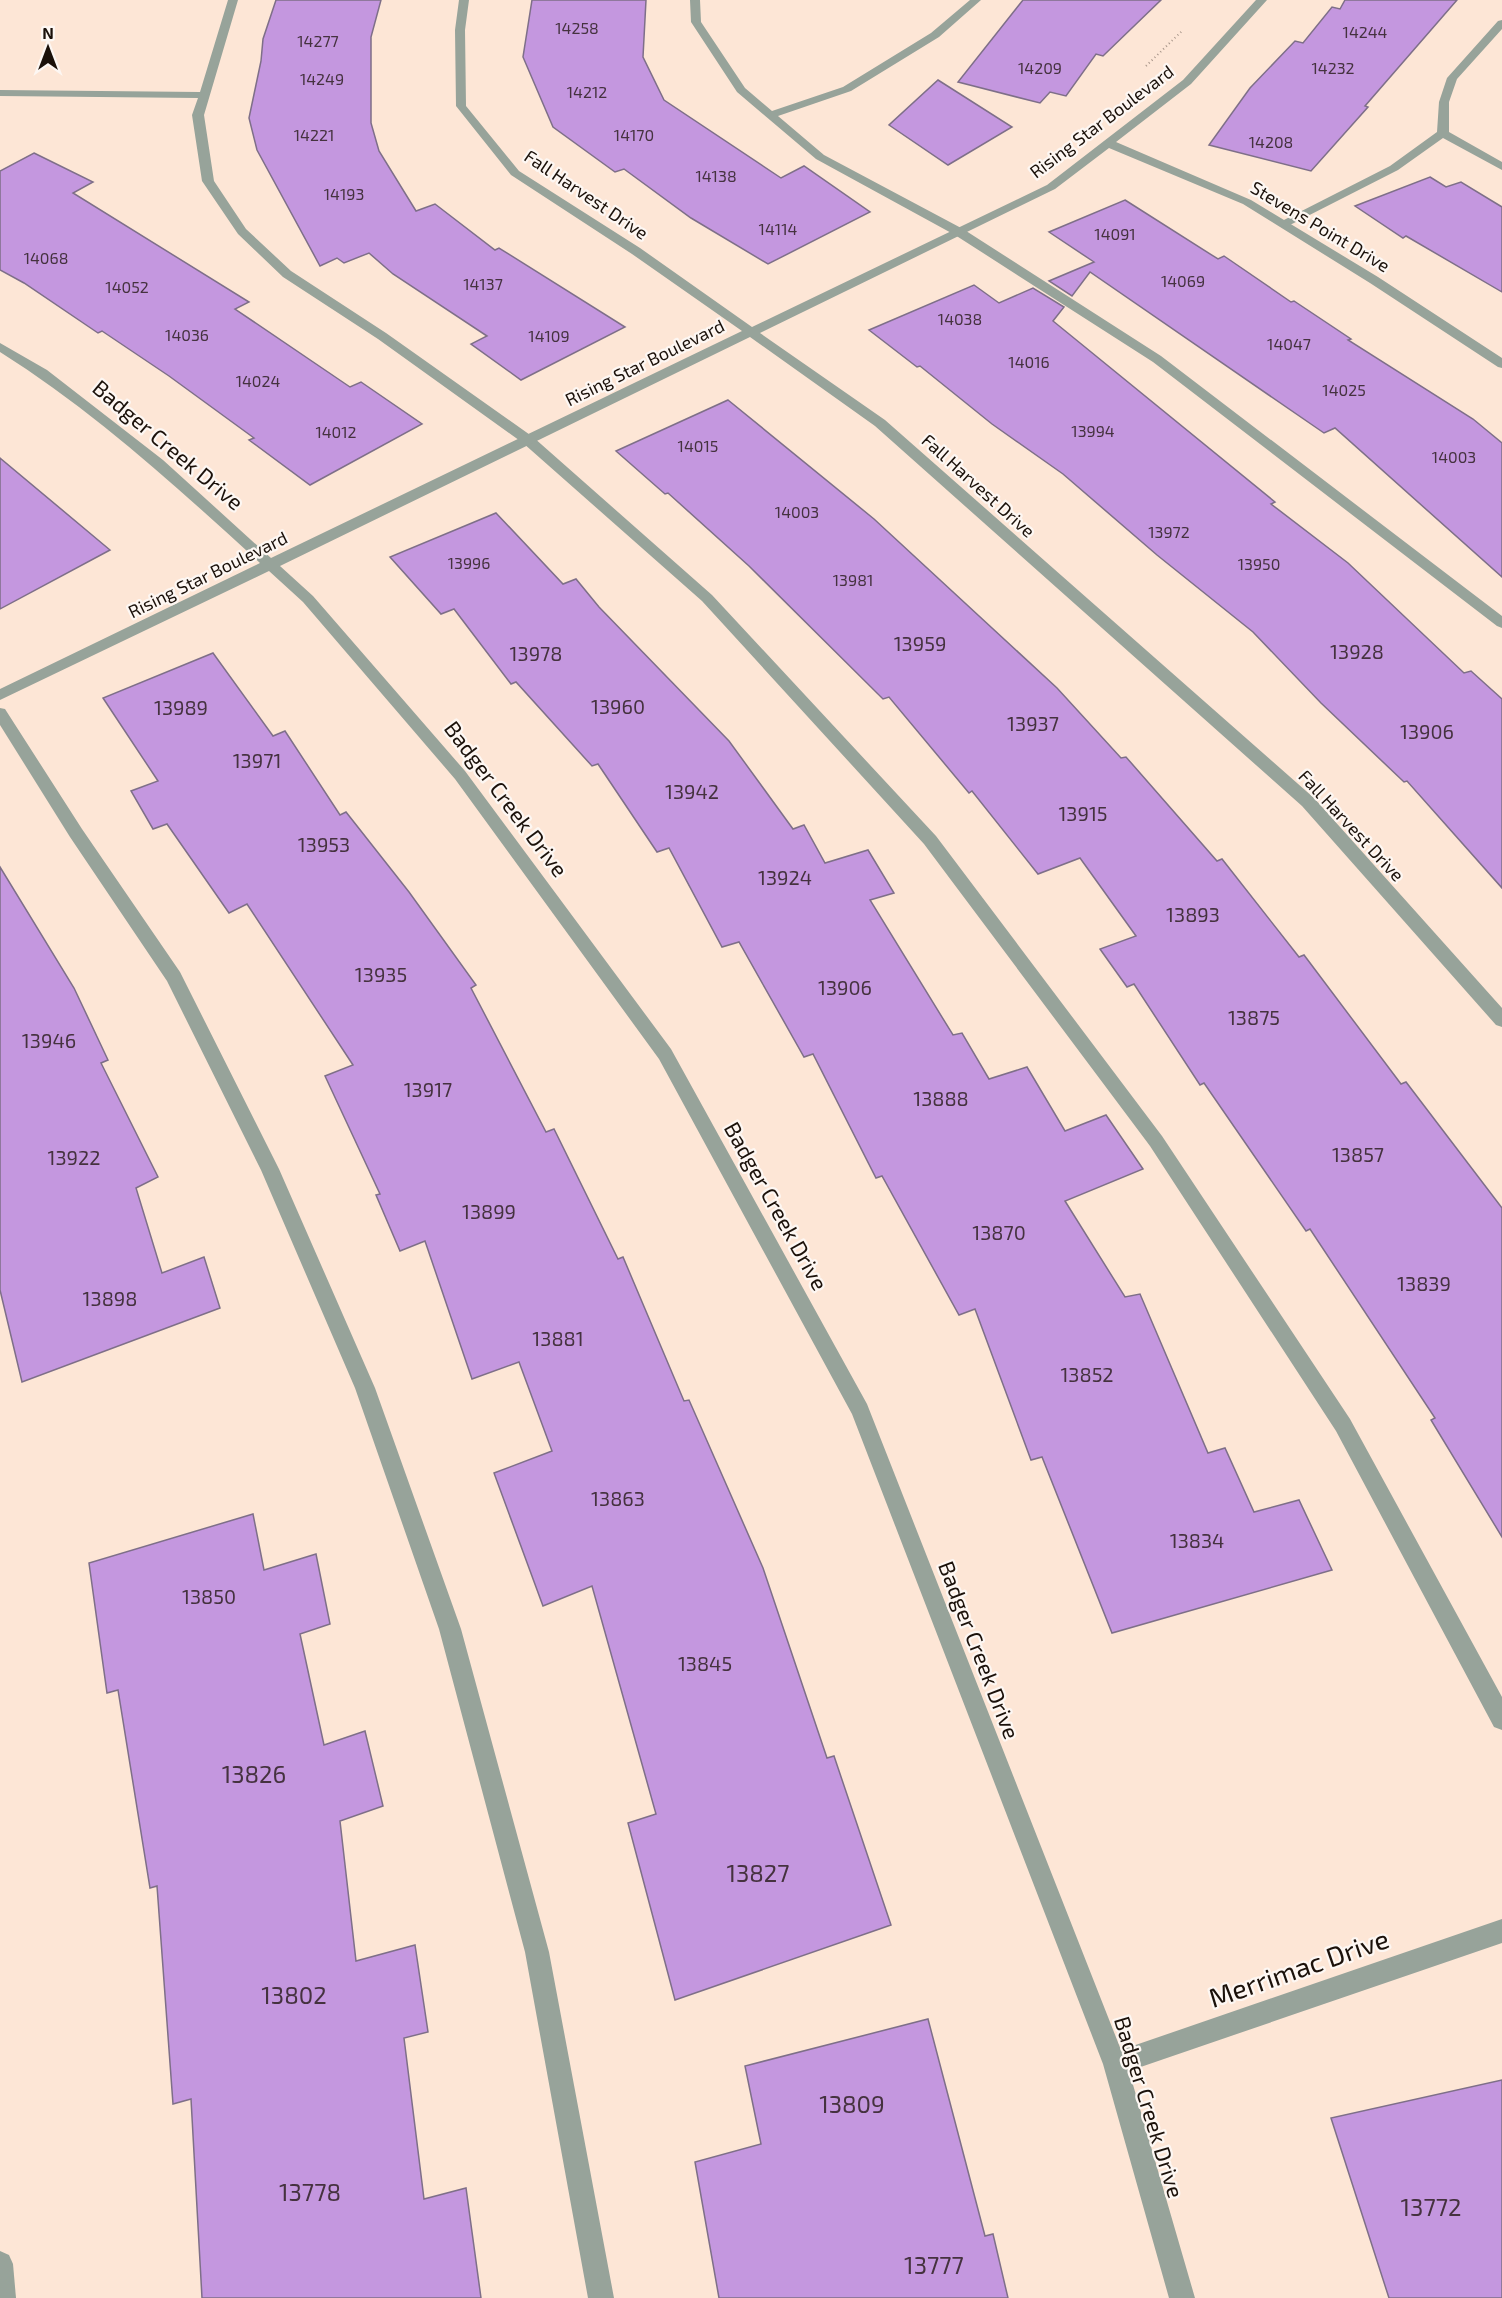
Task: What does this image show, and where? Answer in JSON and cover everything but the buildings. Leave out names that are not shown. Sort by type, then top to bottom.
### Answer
[{"type":"street","points":[[233,0],[198,115],[208,181],[242,231],[287,274],[382,336],[528,440],[707,598],[930,840],[1156,1141],[1343,1425],[1502,1719]]},
{"type":"street","name":"Fall Harvest Drive","points":[[464,0],[460,30],[461,106],[515,173],[636,251],[880,423],[1308,802],[1502,1020]]},
{"type":"street","points":[[695,0],[696,22],[741,90],[820,157],[959,232],[1157,359],[1502,623]]},
{"type":"street","points":[[771,115],[847,89],[935,35],[976,0]]},
{"type":"street","name":"Rising Star Boulevard","points":[[0,695],[1051,187],[1187,82],[1262,0]]},
{"type":"street","points":[[1443,133],[1444,102],[1452,78],[1502,23]]},
{"type":"street","points":[[0,93],[203,94]]},
{"type":"street","points":[[1443,133],[1502,167]]},
{"type":"street","points":[[1284,225],[1394,168],[1443,133]]},
{"type":"street","name":"Stevens Point Drive","points":[[1108,143],[1247,202],[1502,364]]},
{"type":"street","name":"Badger Creek Drive","points":[[0,346],[42,373],[158,463],[308,599],[460,775],[671,1064],[860,1410],[1115,2064],[1182,2298]]},
{"type":"street","points":[[0,713],[76,833],[174,977],[270,1169],[365,1388],[450,1629],[537,1952],[601,2298]]},
{"type":"street","name":"Merrimac Drive","points":[[1115,2064],[1502,1931]]},
{"type":"street","points":[[0,2264],[3,2298]]},
{"type":"path","points":[[1142,69],[1183,30]]}]
